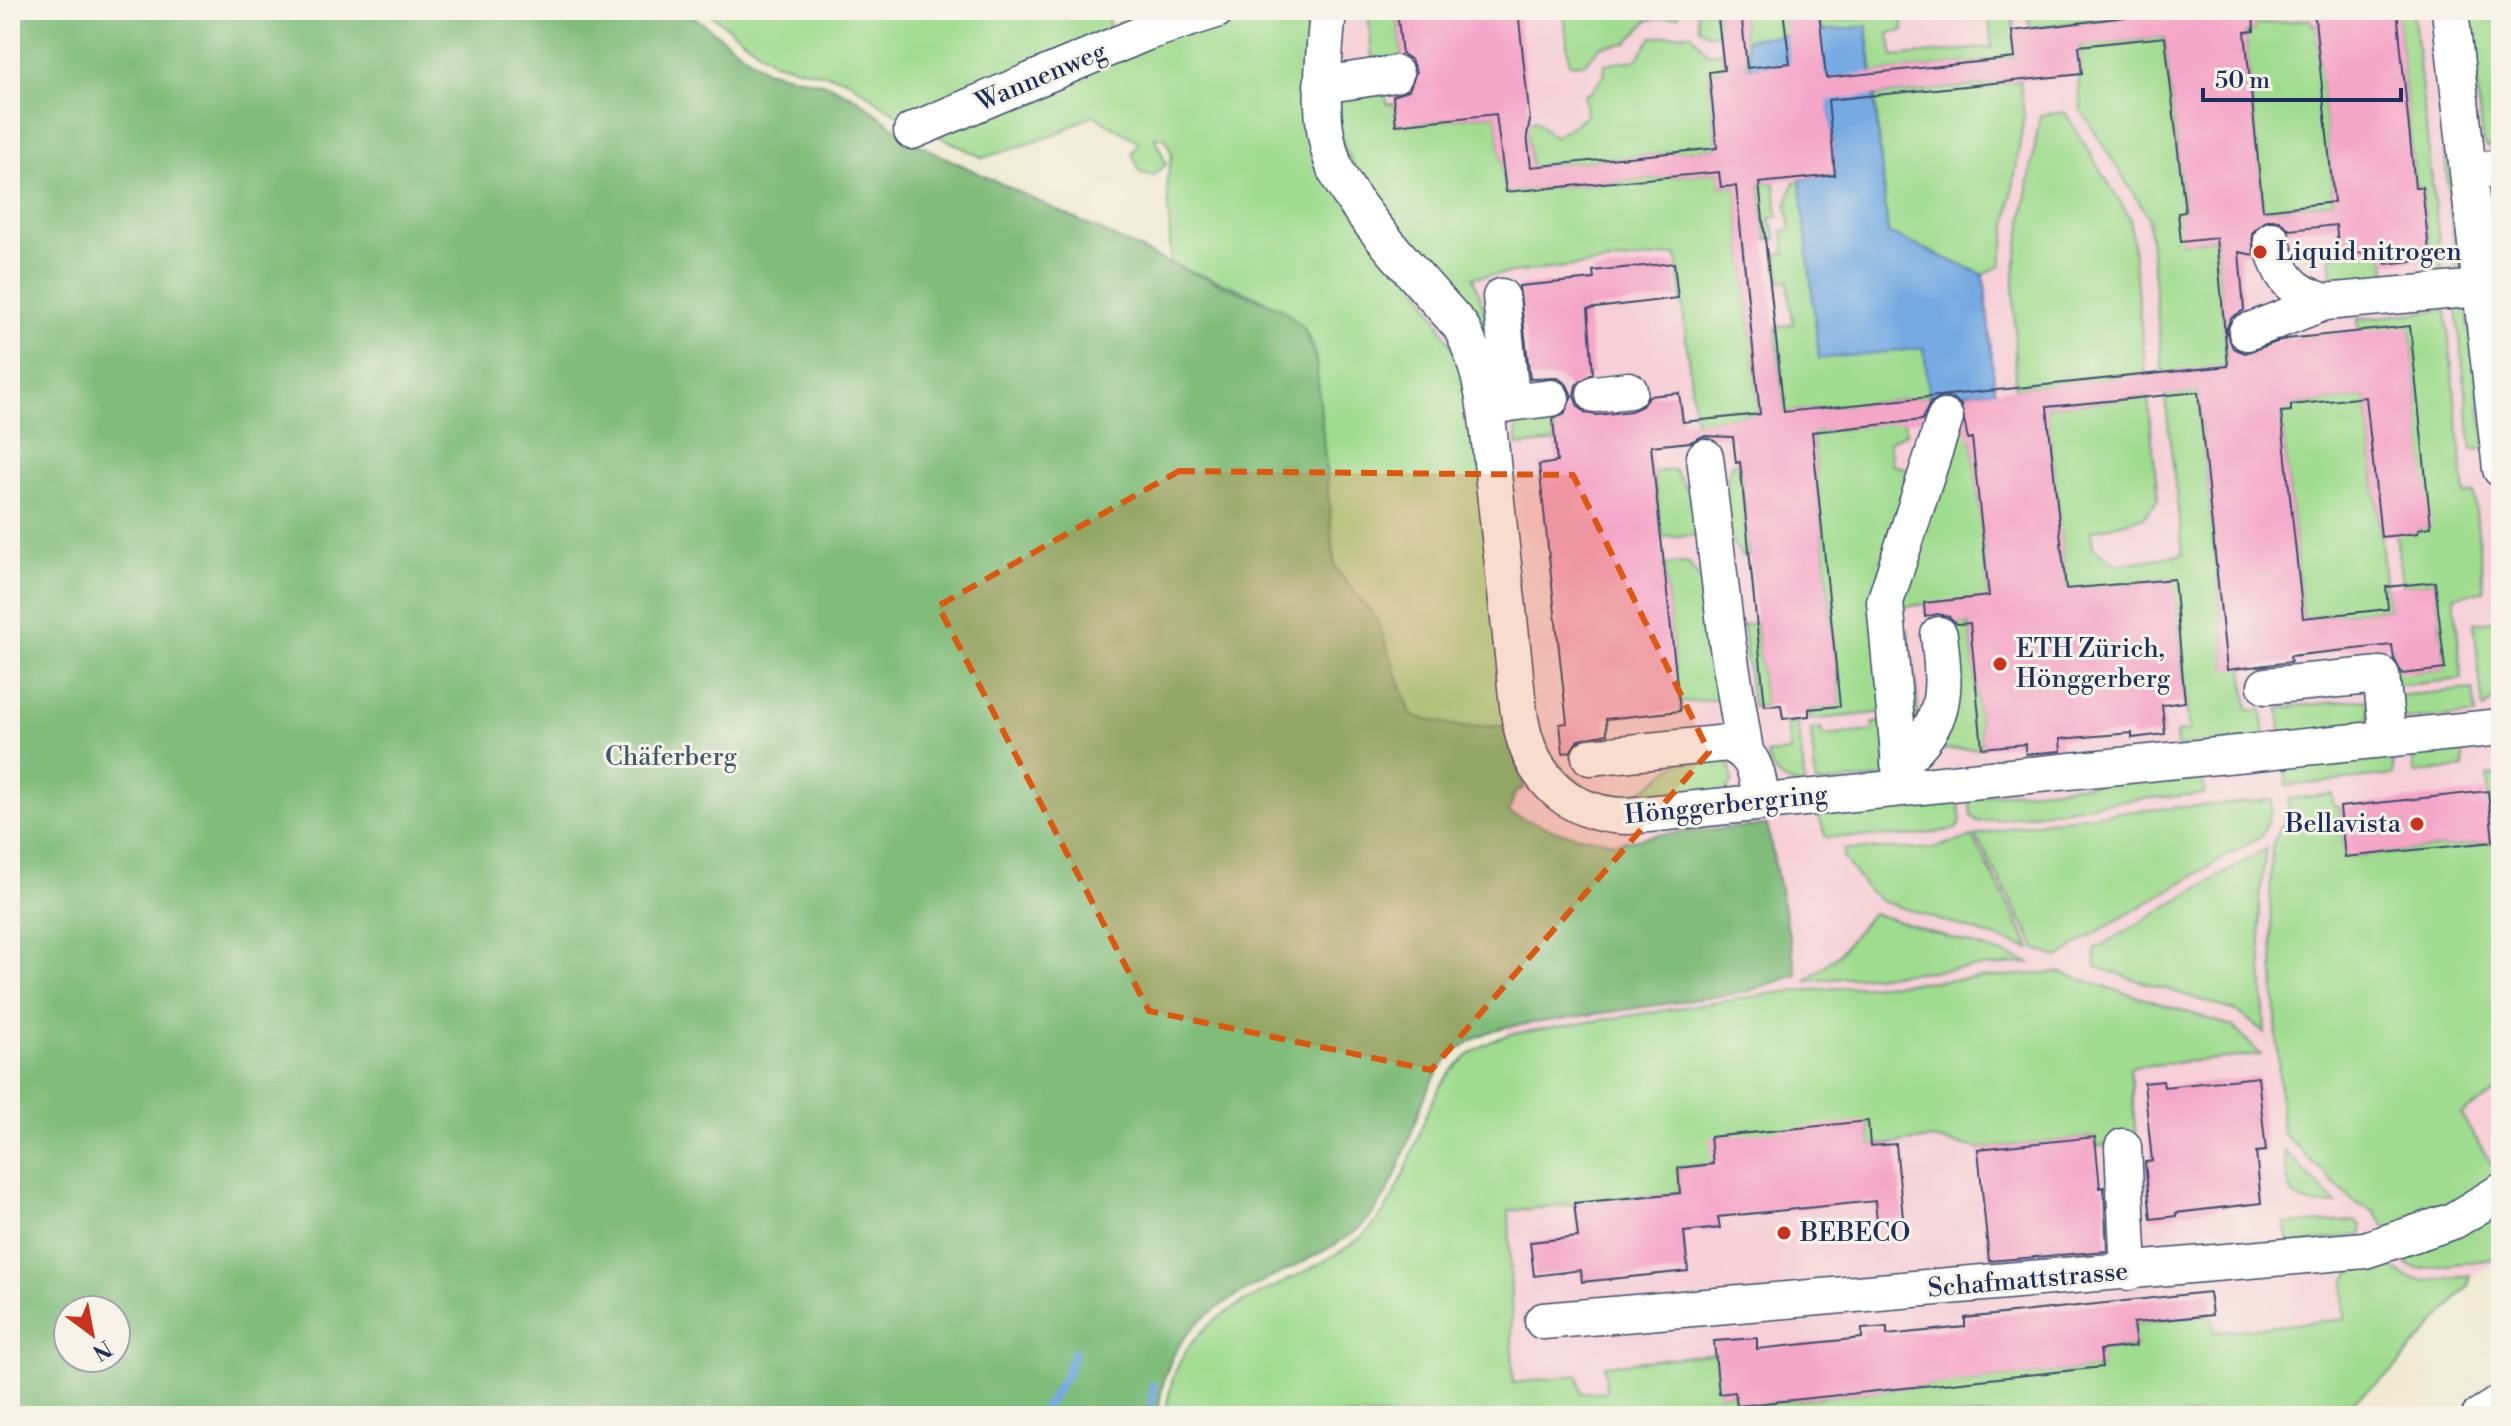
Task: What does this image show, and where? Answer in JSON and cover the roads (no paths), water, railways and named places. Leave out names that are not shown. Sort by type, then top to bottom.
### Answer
[{"type":"street","name":"Wannenweg","points":[[912,131],[1147,32],[1216,10]]},
{"type":"street","name":"Hönggerbergring","points":[[1328,10],[1322,85],[1333,164],[1357,203],[1461,327],[1495,405],[1520,717],[1536,765],[1552,787],[1600,816],[1628,816],[1762,802],[1900,775],[2501,727]]},
{"type":"street","points":[[2450,10],[2484,170],[2501,469]]},
{"type":"street","points":[[1322,85],[1395,74]]},
{"type":"street","points":[[2272,240],[2275,262],[2294,290],[2325,302]]},
{"type":"street","points":[[2247,332],[2325,302],[2491,287]]},
{"type":"street","points":[[1495,405],[1510,388],[1501,297]]},
{"type":"street","points":[[1495,405],[1551,398]]},
{"type":"street","points":[[1900,775],[1885,602],[1945,418]]},
{"type":"street","points":[[1705,457],[1727,641],[1745,751],[1754,764],[1762,802]]},
{"type":"street","points":[[1900,775],[1920,746],[1942,704],[1944,681],[1939,635]]},
{"type":"street","points":[[2266,686],[2381,675],[2388,738]]},
{"type":"street","points":[[1590,757],[1728,743],[1745,751]]},
{"type":"street","points":[[2123,1147],[2129,1272]]},
{"type":"street","name":"Schafmattstrasse","points":[[1543,1321],[2129,1272],[2385,1246],[2453,1221],[2501,1192]]},
{"type":"street","points":[[2480,1416],[2501,1403]]},
{"type":"water","points":[[1867,26],[1888,233],[1984,275],[1995,390],[1929,397],[1924,348],[1819,359],[1800,179],[1835,175],[1824,60],[1751,68],[1747,39]]},
{"type":"waterway","points":[[1040,1416],[1067,1373],[1074,1352]]},
{"type":"waterway","points":[[1151,1416],[1153,1386]]},
{"type":"place","name":"Liquid nitrogen","points":[[2260,252]]},
{"type":"place","name":"ETH Zürich, Hönggerberg","points":[[2000,664]]},
{"type":"place","name":"Bellavista","points":[[2417,824]]},
{"type":"place","name":"BEBECO","points":[[1784,1233]]},
{"type":"park label","name":"Chäferberg","points":[[671,757]]}]
